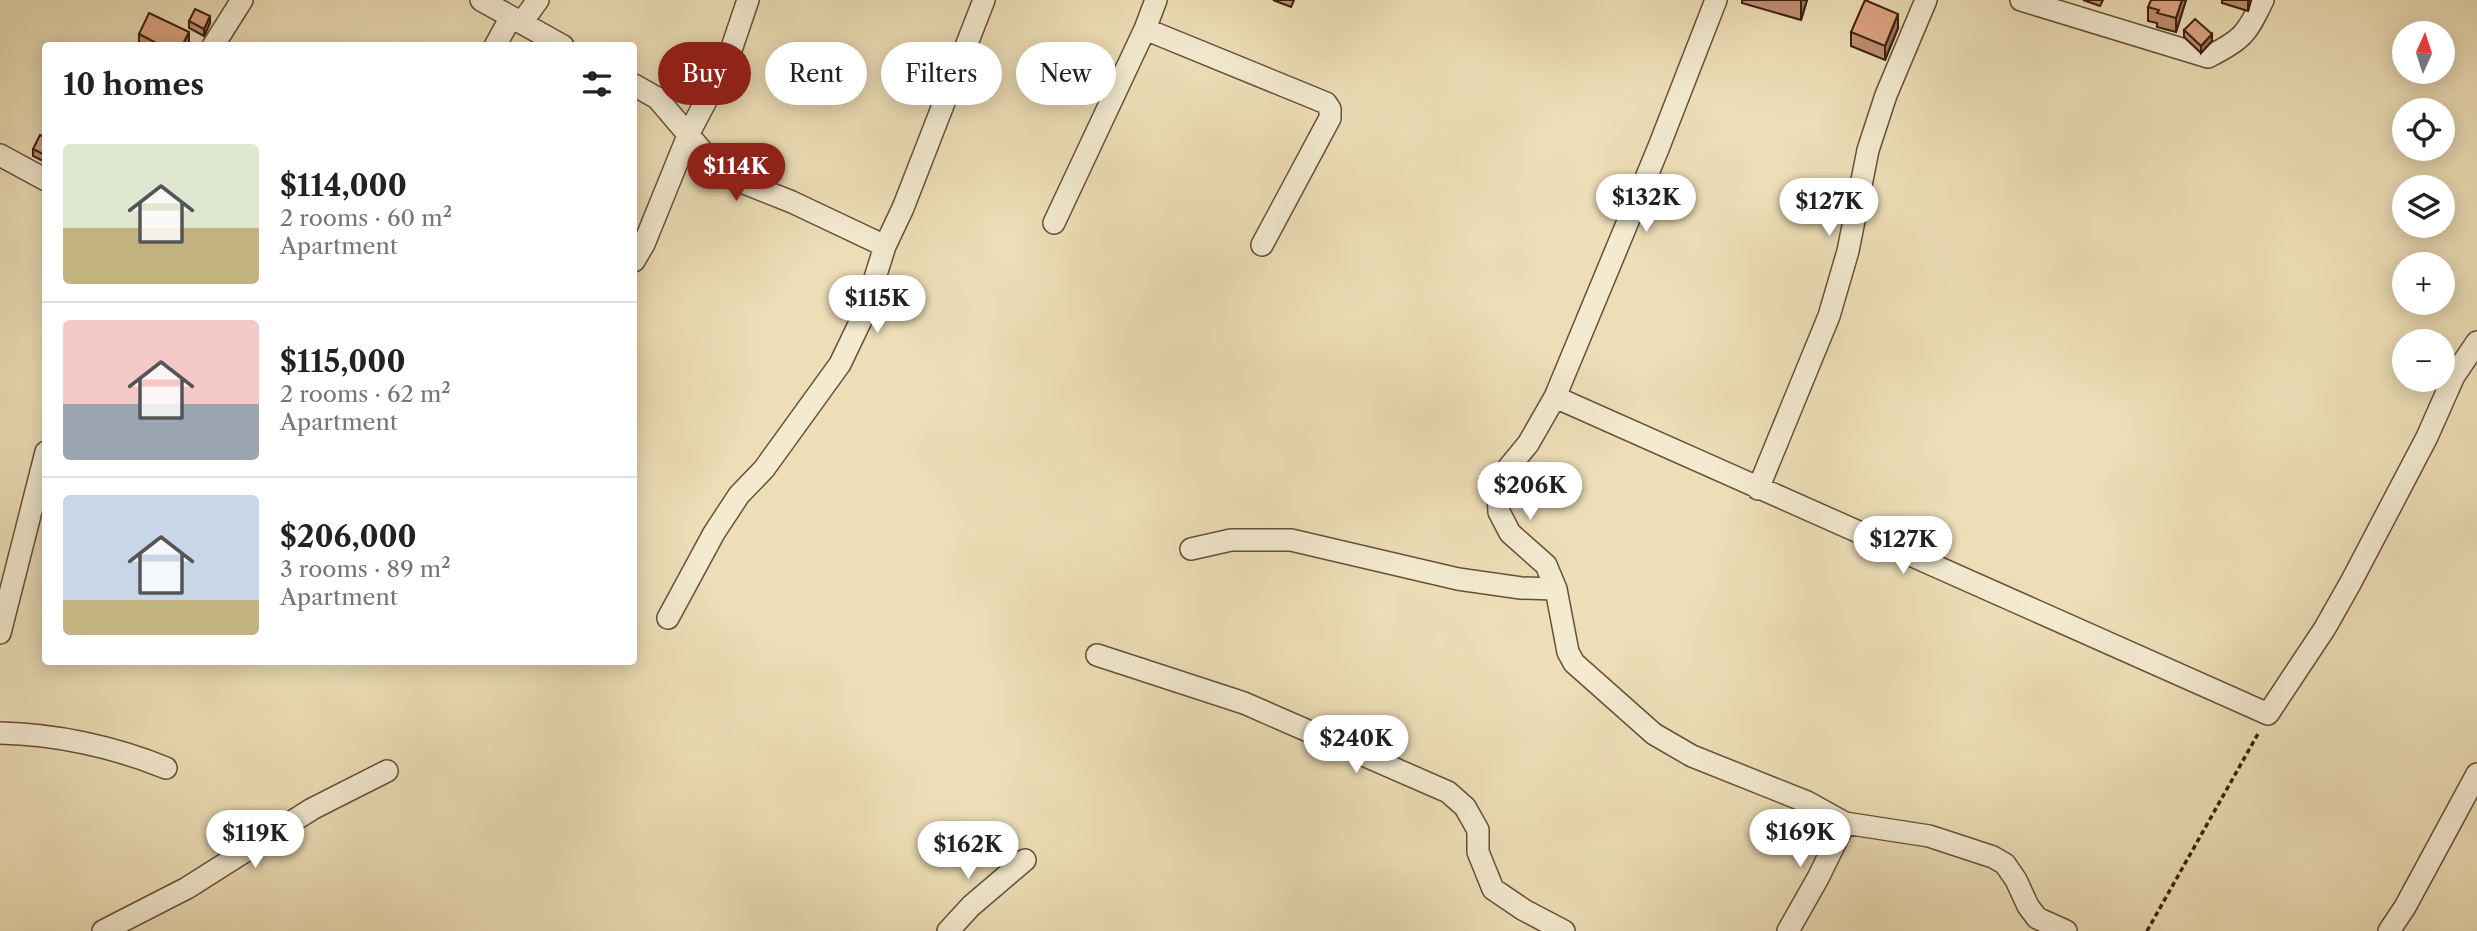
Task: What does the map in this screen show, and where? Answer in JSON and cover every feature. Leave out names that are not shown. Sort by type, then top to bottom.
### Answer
[{"type":"street","points":[[216,42],[242,0]]},
{"type":"street","points":[[481,0],[556,42]]},
{"type":"street","points":[[498,42],[538,0]]},
{"type":"street","points":[[637,255],[689,134],[728,59],[748,0]]},
{"type":"street","points":[[668,618],[713,533],[739,495],[764,469],[840,364],[863,316],[885,246],[903,208],[984,0]]},
{"type":"street","points":[[1054,223],[1156,0]]},
{"type":"street","points":[[1716,0],[1658,149],[1555,397],[1528,444],[1509,467],[1498,492],[1499,512],[1510,533],[1546,565],[1556,589],[1568,652],[1574,663],[1644,726],[1692,756],[1807,802],[1845,823],[1929,836],[1993,857],[2005,864],[2037,918],[2066,931]]},
{"type":"street","points":[[1758,489],[1829,316],[1848,251],[1868,150],[1886,95],[1926,0]]},
{"type":"street","points":[[2021,0],[2208,57],[2236,43],[2253,22],[2263,0]]},
{"type":"street","points":[[1145,29],[1326,103],[1330,109],[1330,118],[1262,245]]},
{"type":"street","points":[[637,87],[657,98],[715,166],[734,179],[792,202],[885,246]]},
{"type":"street","points":[[0,155],[42,178]]},
{"type":"street","points":[[1555,397],[2268,714],[2325,628],[2351,582],[2427,438],[2454,376],[2477,342]]},
{"type":"street","points":[[0,633],[37,520],[42,482]]},
{"type":"street","points":[[1191,549],[1231,540],[1291,540],[1458,579],[1521,588],[1556,589]]},
{"type":"street","points":[[1097,655],[1244,703],[1448,792],[1465,807],[1478,830],[1478,852],[1493,889],[1524,910],[1564,931]]},
{"type":"street","points":[[0,733],[53,738],[140,757],[166,768]]},
{"type":"street","points":[[103,931],[187,888],[312,809],[387,771]]},
{"type":"street","points":[[2389,931],[2405,907],[2477,774]]},
{"type":"street","points":[[1787,931],[1818,878],[1845,823]]},
{"type":"street","points":[[948,931],[971,906],[1025,860]]},
{"type":"path","points":[[2147,931],[2268,714]]},
{"type":"building","points":[[1865,0],[1898,14],[1885,46],[1851,32]]},
{"type":"building","points":[[2151,0],[2182,0],[2176,18],[2157,13],[2159,10],[2148,7]]},
{"type":"building","points":[[195,9],[210,16],[204,29],[189,21]]},
{"type":"building","points":[[149,13],[189,32],[184,42],[154,42],[139,34]]},
{"type":"building","points":[[2195,19],[2212,34],[2201,46],[2184,30]]},
{"type":"building","points":[[40,135],[42,136],[42,154],[33,149]]}]
